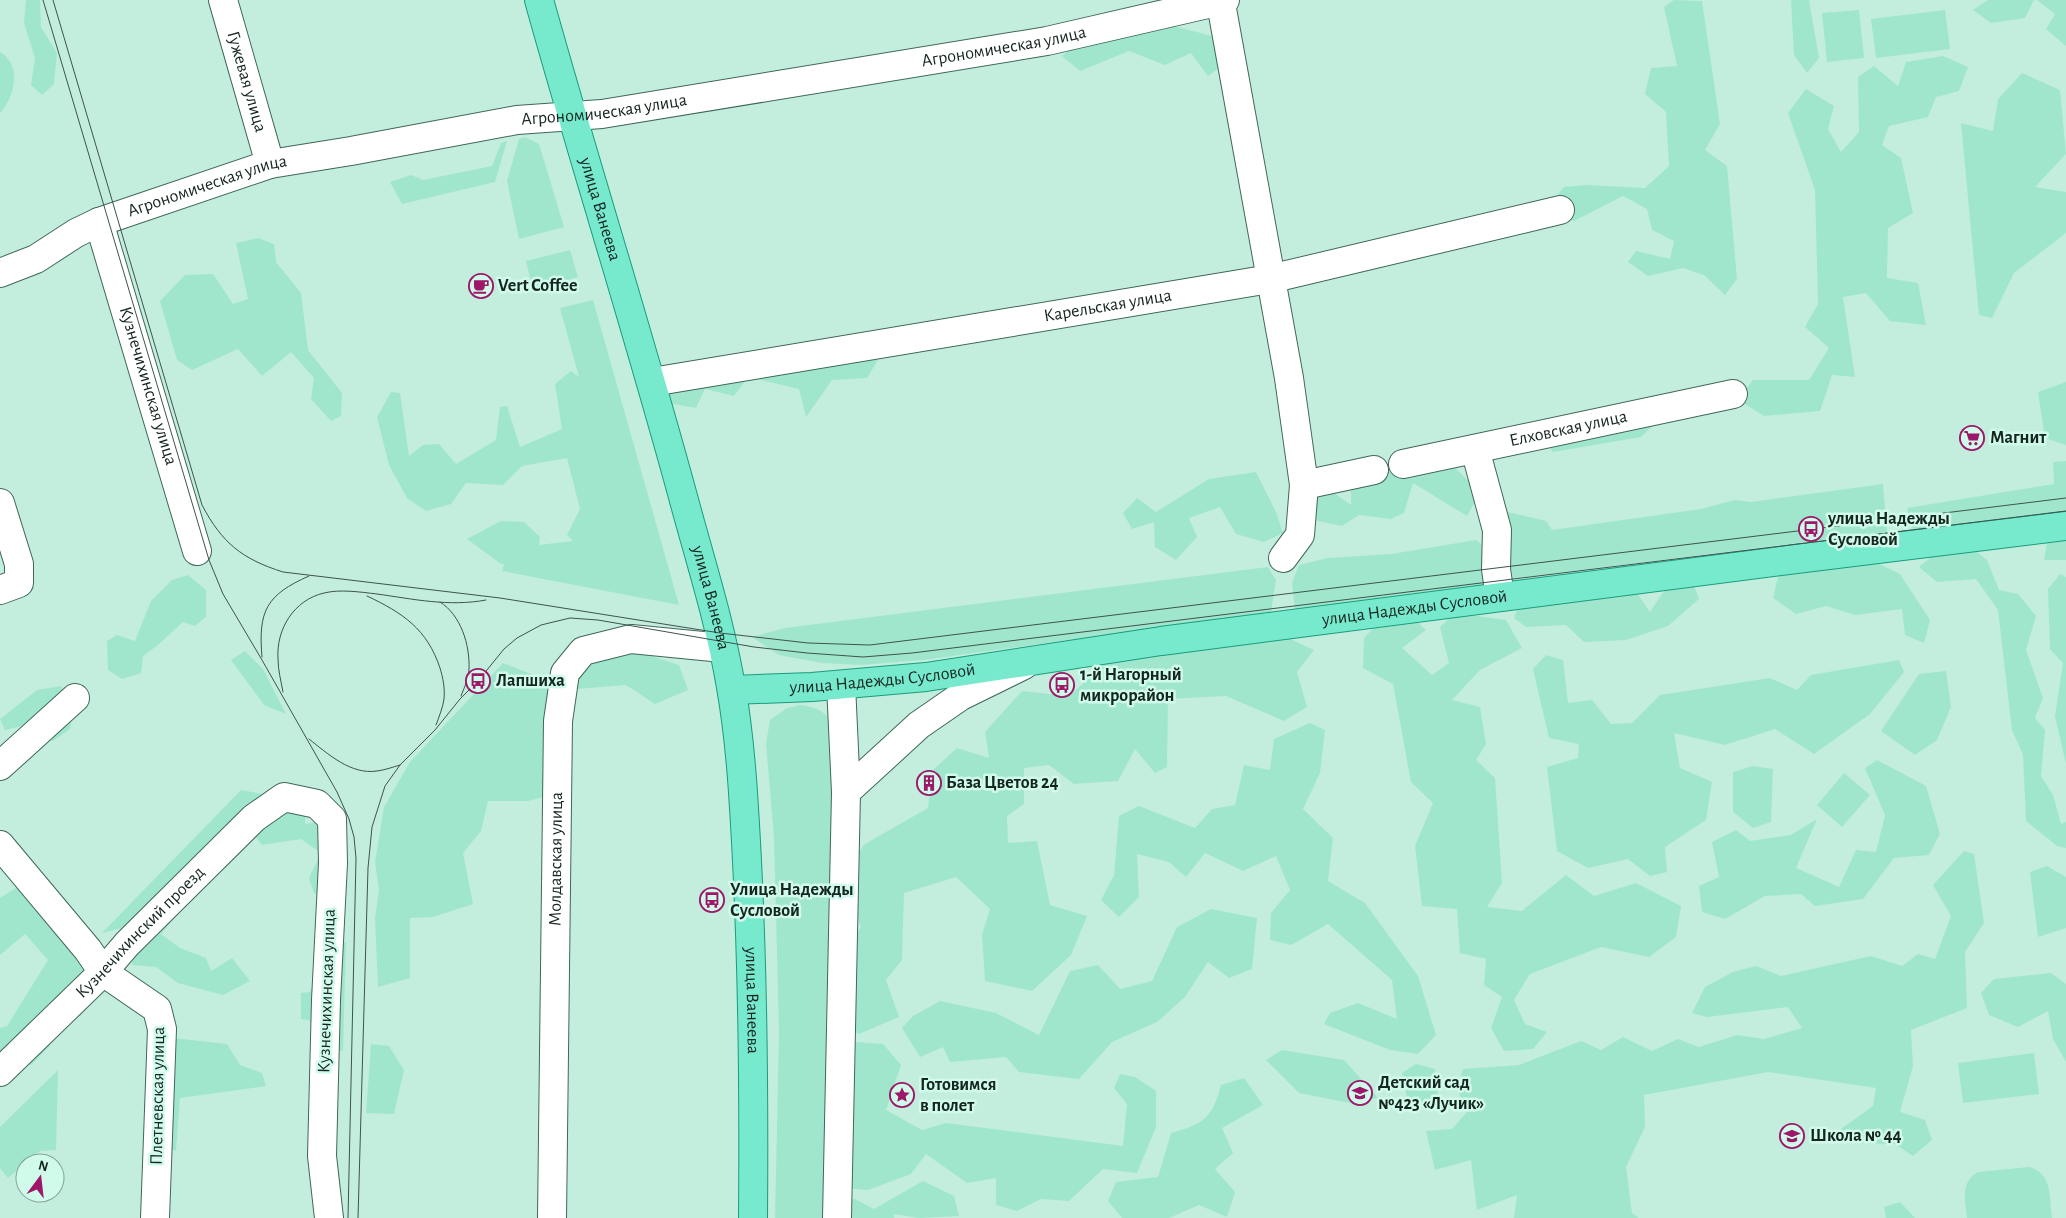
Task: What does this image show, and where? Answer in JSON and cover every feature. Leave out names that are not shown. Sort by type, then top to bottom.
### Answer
[{"type":"main road","name":"улица Ванеева","points":[[539,0],[571,115],[652,382],[724,648],[732,690],[743,801],[750,912],[754,1063],[753,1218]]},
{"type":"main road","name":"улица Надежды Сусловой","points":[[732,690],[841,685],[926,677],[1161,640],[2066,526]]},
{"type":"street","name":"Гужевая улица","points":[[224,0],[270,164]]},
{"type":"street","name":"Агрономическая улица","points":[[0,273],[36,259],[76,233],[99,222],[270,164],[352,152],[517,120],[602,114],[1047,41],[1224,0]]},
{"type":"street","points":[[1224,0],[1222,9],[1289,378],[1304,485],[1300,535],[1283,558]]},
{"type":"street","name":"Карельская улица","points":[[652,382],[1270,279],[1560,210]]},
{"type":"street","name":"Кузнечихинская улица","points":[[99,222],[197,551]]},
{"type":"street","name":"Елховская улица","points":[[1403,464],[1733,394]]},
{"type":"street","points":[[1475,449],[1497,530],[1496,570],[1500,597]]},
{"type":"street","points":[[1304,485],[1374,470]]},
{"type":"street","points":[[0,503],[19,564],[9,586]]},
{"type":"street","name":"Молдавская улица","points":[[552,1218],[558,721],[565,673],[583,651],[631,640],[724,648]]},
{"type":"street","name":"улица Надежды Сусловой","points":[[846,792],[919,725],[961,696],[1032,661]]},
{"type":"street","points":[[837,1218],[846,792],[841,685]]},
{"type":"street","points":[[0,766],[74,698]]},
{"type":"street","name":"Кузнечихинская улица","points":[[284,798],[317,804],[332,819],[333,862],[326,1000],[322,1156],[329,1218]]},
{"type":"street","name":"Кузнечихинский проезд","points":[[0,1072],[103,972],[127,944],[254,818],[284,798]]},
{"type":"street","points":[[0,845],[88,950],[103,972]]},
{"type":"street","name":"Плетневская улица","points":[[103,972],[157,1009],[162,1029],[155,1218]]},
{"type":"green space","points":[[26,0],[40,0],[41,27],[57,53],[54,84],[42,95],[31,85],[35,58],[24,23]]},
{"type":"green space","points":[[1674,0],[1702,1],[1720,124],[1705,150],[1727,166],[1737,279],[1725,295],[1704,275],[1683,268],[1648,276],[1628,262],[1636,251],[1670,259],[1674,241],[1652,230],[1647,209],[1623,196],[1574,221],[1547,208],[1564,187],[1587,185],[1645,188],[1669,166],[1666,112],[1645,94],[1651,68],[1677,66],[1664,7]]},
{"type":"green space","points":[[1791,0],[1809,0],[1819,58],[1807,73],[1794,55]]},
{"type":"green space","points":[[1988,0],[2034,0],[2025,18],[1991,23],[1973,10]]},
{"type":"green space","points":[[2037,0],[2066,0],[2066,46],[2046,29],[2055,14]]},
{"type":"green space","points":[[1859,10],[1864,58],[1827,62],[1822,13]]},
{"type":"green space","points":[[1945,10],[1950,49],[1876,58],[1871,19]]},
{"type":"green space","points":[[1170,25],[1212,36],[1230,60],[1208,76],[1191,53],[1165,65],[1129,51],[1080,71],[1062,56],[1094,28]]},
{"type":"green space","points":[[0,52],[12,65],[14,82],[9,99],[0,113]]},
{"type":"green space","points":[[1943,56],[1968,67],[1959,91],[1936,97],[1928,117],[1889,126],[1882,145],[1901,158],[1913,213],[1888,228],[1887,278],[1918,283],[1926,325],[1890,321],[1866,293],[1843,297],[1855,377],[1832,375],[1820,411],[1764,416],[1738,400],[1753,380],[1809,380],[1829,348],[1805,327],[1818,304],[1815,190],[1788,113],[1806,89],[1834,106],[1828,129],[1841,152],[1859,132],[1858,77],[1874,66],[1898,86],[1906,62]]},
{"type":"green space","points":[[2022,73],[2060,90],[2066,154],[2035,187],[2066,192],[2066,233],[2014,273],[1992,318],[1979,315],[1961,123],[1993,131],[1998,99]]},
{"type":"green space","points":[[525,137],[539,144],[564,227],[519,239],[507,181],[519,139]]},
{"type":"green space","points":[[507,141],[495,182],[402,204],[390,182],[411,175],[423,180],[492,166],[501,143]]},
{"type":"green space","points":[[258,238],[274,244],[276,262],[301,293],[308,350],[342,393],[341,416],[331,421],[311,399],[314,378],[291,352],[262,376],[238,349],[192,370],[177,360],[160,301],[185,275],[213,274],[233,304],[248,299],[236,243]]},
{"type":"green space","points":[[570,250],[578,277],[533,290],[526,261]]},
{"type":"green space","points":[[593,300],[679,605],[502,571],[504,564],[501,564],[467,539],[501,521],[524,522],[540,537],[539,545],[573,541],[567,535],[580,509],[567,458],[522,466],[503,485],[466,483],[451,504],[426,511],[407,498],[389,465],[377,417],[391,392],[400,393],[409,456],[423,445],[439,444],[456,464],[496,440],[500,407],[507,406],[520,447],[562,429],[555,384],[571,371],[579,377],[560,308]]},
{"type":"green space","points":[[838,340],[878,360],[867,378],[832,380],[806,417],[799,389],[748,377],[734,396],[705,389],[696,408],[667,403],[668,385]]},
{"type":"green space","points":[[2066,382],[2066,445],[2045,438],[2038,392]]},
{"type":"green space","points":[[1665,414],[1641,437],[1553,452],[1538,432]]},
{"type":"green space","points":[[2066,461],[2066,514],[1919,534],[1910,525],[1907,508],[2054,484],[2053,462]]},
{"type":"green space","points":[[1455,468],[1480,492],[1467,516],[1413,483],[1404,513],[1391,519],[1359,515],[1342,526],[1313,520],[1312,489],[1323,485],[1351,505],[1351,481],[1393,469],[1407,479]]},
{"type":"green space","points":[[1256,472],[1276,512],[1283,533],[1264,542],[1236,534],[1220,507],[1189,518],[1197,537],[1176,560],[1155,547],[1154,522],[1132,529],[1123,513],[1137,498],[1156,512],[1209,479]]},
{"type":"green space","points":[[1883,484],[1887,532],[1510,579],[1501,524],[1508,512],[1546,521],[1552,530],[1701,509],[1735,500],[1751,502]]},
{"type":"green space","points":[[2066,535],[2066,560],[2044,560],[2048,538]]},
{"type":"green space","points":[[1476,540],[1488,549],[1493,584],[1295,609],[1292,583],[1299,565],[1328,558],[1391,554]]},
{"type":"green space","points":[[1970,546],[1987,560],[1999,590],[2018,594],[2036,616],[2026,650],[2043,698],[2035,718],[2045,730],[2041,776],[2053,795],[2061,824],[2066,822],[2066,848],[2057,846],[2026,821],[2023,755],[2012,730],[1998,610],[1976,579],[1937,582],[1919,567],[1941,549]]},
{"type":"green space","points":[[1867,558],[1900,574],[1930,620],[1924,643],[1905,635],[1902,609],[1855,615],[1826,606],[1796,614],[1773,598],[1778,577],[1813,562]]},
{"type":"green space","points":[[1268,567],[1276,580],[1271,612],[924,660],[860,665],[822,663],[779,655],[752,637],[785,628]]},
{"type":"green space","points":[[2060,574],[2066,577],[2066,764],[2055,716],[2063,663],[2050,649],[2048,589]]},
{"type":"green space","points":[[188,575],[206,590],[206,617],[195,626],[183,622],[143,656],[141,673],[122,679],[108,670],[107,641],[117,635],[135,641],[151,601],[172,580]]},
{"type":"green space","points":[[1694,586],[1699,599],[1668,626],[1626,640],[1584,642],[1566,625],[1526,627],[1514,618],[1518,607],[1556,604],[1576,593],[1637,593],[1650,612],[1664,591]]},
{"type":"green space","points":[[1455,613],[1506,620],[1522,648],[1480,670],[1452,700],[1480,707],[1486,744],[1476,760],[1495,778],[1502,883],[1487,907],[1522,911],[1566,875],[1594,896],[1636,883],[1681,906],[1676,937],[1649,957],[1601,947],[1530,974],[1514,1000],[1525,1024],[1547,1032],[1533,1049],[1504,1051],[1491,1028],[1502,997],[1484,985],[1486,959],[1460,953],[1457,909],[1422,906],[1415,846],[1433,803],[1411,782],[1393,684],[1363,668],[1364,638],[1382,618],[1408,614],[1426,630],[1402,648],[1432,675],[1449,663],[1440,627]]},
{"type":"green space","points":[[1286,637],[1314,650],[1297,672],[1307,707],[1284,721],[1226,696],[1168,699],[1167,767],[1155,773],[1135,749],[1118,781],[1074,784],[1049,765],[1024,768],[1024,804],[1007,816],[1008,843],[1037,841],[1050,905],[1087,916],[1071,955],[1032,991],[985,981],[982,935],[990,909],[956,877],[904,893],[902,960],[886,980],[899,1017],[859,1034],[838,1021],[839,964],[861,927],[851,904],[850,863],[865,844],[928,808],[932,771],[957,748],[989,758],[985,732],[1022,691],[1069,696],[1111,659]]},
{"type":"green space","points":[[624,647],[679,665],[688,690],[655,704],[626,685],[565,690],[585,658]]},
{"type":"green space","points":[[245,651],[263,669],[286,714],[264,705],[231,660]]},
{"type":"green space","points":[[1546,655],[1563,660],[1568,703],[1592,700],[1611,724],[1632,723],[1660,695],[1770,678],[1797,690],[1811,675],[1899,660],[1904,672],[1870,714],[1814,754],[1775,729],[1725,745],[1674,733],[1680,768],[1712,782],[1706,820],[1665,847],[1667,872],[1650,876],[1628,859],[1588,868],[1557,851],[1547,767],[1578,758],[1579,744],[1549,738],[1533,669]]},
{"type":"green space","points":[[503,663],[552,682],[548,796],[528,801],[488,801],[481,831],[463,853],[473,904],[433,917],[410,918],[410,978],[378,987],[375,918],[379,890],[375,862],[384,807],[410,762]]},
{"type":"green space","points":[[1946,671],[1951,707],[1937,740],[1915,755],[1881,731],[1919,674]]},
{"type":"green space","points":[[61,686],[73,709],[70,729],[53,741],[26,725],[5,730],[0,719],[37,690]]},
{"type":"green space","points":[[800,705],[819,710],[827,716],[833,734],[832,813],[835,962],[831,1204],[855,1199],[874,1209],[923,1181],[954,1196],[959,1216],[919,1218],[894,1214],[894,1218],[775,1218],[779,1032],[774,838],[766,743],[770,720],[787,708]]},
{"type":"green space","points":[[1310,723],[1325,730],[1320,773],[1303,809],[1333,838],[1328,881],[1365,903],[1418,976],[1436,1035],[1418,1054],[1390,1050],[1324,1024],[1330,1013],[1358,1003],[1397,1019],[1392,980],[1328,924],[1291,945],[1270,940],[1271,913],[1290,890],[1276,856],[1243,871],[1205,853],[1186,877],[1169,862],[1137,854],[1139,897],[1119,917],[1101,900],[1114,875],[1119,816],[1139,806],[1195,828],[1212,809],[1235,805],[1244,765],[1270,770],[1274,739]]},
{"type":"green space","points":[[1877,760],[1926,786],[1940,834],[1929,855],[1894,858],[1863,899],[1815,906],[1801,894],[1765,896],[1725,919],[1702,912],[1699,886],[1719,877],[1712,842],[1736,830],[1750,841],[1791,835],[1817,819],[1796,868],[1839,887],[1856,850],[1876,852],[1885,815],[1865,768]]},
{"type":"green space","points":[[1753,766],[1773,769],[1771,822],[1753,828],[1733,812],[1733,772]]},
{"type":"green space","points":[[1844,773],[1870,795],[1842,827],[1817,805]]},
{"type":"green space","points":[[241,790],[268,795],[191,898],[161,934],[180,948],[206,958],[211,971],[232,958],[250,981],[223,995],[178,983],[156,967],[132,965],[135,944],[131,926],[102,933]]},
{"type":"green space","points":[[306,798],[305,824],[334,819],[328,897],[314,893],[309,878],[321,853],[301,839],[262,845],[250,830]]},
{"type":"green space","points":[[1964,851],[1974,854],[1984,923],[1965,952],[1967,1008],[1911,1030],[1913,1066],[1900,1112],[1925,1120],[1932,1140],[1913,1156],[1895,1144],[1844,1143],[1841,1129],[1873,1106],[1876,1088],[1768,1072],[1644,1095],[1645,1127],[1626,1167],[1632,1213],[1639,1218],[1514,1218],[1517,1195],[1477,1210],[1471,1160],[1435,1170],[1426,1131],[1452,1129],[1467,1112],[1457,1088],[1463,1069],[1519,1065],[1581,1041],[1601,1050],[1623,1037],[1652,1051],[1678,1039],[1699,1047],[1737,1035],[1764,1039],[1802,1028],[1788,1007],[1707,1017],[1692,1013],[1705,987],[1733,972],[1756,966],[1781,976],[1871,956],[1902,966],[1918,954],[1935,959],[1951,916],[1933,885]]},
{"type":"green space","points":[[2047,866],[2066,877],[2066,928],[2038,937],[2030,872]]},
{"type":"green space","points":[[25,882],[90,961],[87,995],[81,1016],[56,1011],[48,1022],[50,1046],[31,1065],[11,1058],[0,1068],[0,1028],[7,1026],[48,960],[25,934],[0,955],[0,898]]},
{"type":"green space","points":[[1211,909],[1257,918],[1252,969],[1229,978],[1208,962],[1185,997],[1157,1022],[1112,1042],[1079,1079],[1019,1072],[1006,1057],[950,1062],[943,1047],[920,1057],[902,1028],[913,1016],[940,1001],[996,1013],[1039,1035],[1070,971],[1098,965],[1120,989],[1152,981],[1177,927]]},
{"type":"green space","points":[[335,941],[346,942],[343,1051],[333,1050],[309,1020],[301,1019],[301,993],[310,992]]},
{"type":"green space","points":[[2051,973],[2066,984],[2066,1062],[2053,1039],[2048,1011],[2018,1027],[1989,1015],[1981,993],[1994,979]]},
{"type":"green space","points":[[173,1038],[227,1044],[240,1065],[262,1073],[266,1086],[180,1098],[176,1151],[168,1148]]},
{"type":"green space","points":[[857,1042],[883,1044],[901,1065],[886,1110],[922,1130],[946,1123],[1123,1146],[1127,1104],[1114,1088],[1120,1074],[1135,1077],[1156,1091],[1156,1127],[1137,1173],[1103,1169],[1069,1201],[1041,1199],[1017,1211],[996,1205],[996,1178],[967,1183],[926,1154],[911,1174],[868,1190],[845,1188],[843,1053]]},
{"type":"green space","points":[[371,1044],[389,1046],[404,1070],[394,1114],[366,1113]]},
{"type":"green space","points":[[1282,1050],[1344,1060],[1378,1098],[1350,1103],[1299,1093],[1266,1060]]},
{"type":"green space","points":[[2034,1053],[2039,1094],[1963,1103],[1958,1063]]},
{"type":"green space","points":[[1416,1064],[1435,1069],[1438,1094],[1426,1107],[1409,1108],[1402,1073]]},
{"type":"green space","points":[[58,1070],[56,1150],[40,1151],[38,1153],[15,1153],[15,1172],[8,1178],[0,1168],[0,1127]]},
{"type":"green space","points":[[1244,1078],[1263,1105],[1222,1128],[1233,1153],[1215,1169],[1235,1192],[1227,1217],[1199,1205],[1169,1218],[1122,1218],[1108,1201],[1116,1182],[1158,1177],[1171,1133],[1199,1123],[1210,1113],[1221,1085]]},
{"type":"green space","points":[[2029,1167],[2037,1170],[2046,1180],[2050,1194],[2052,1218],[1967,1218],[1965,1192],[1968,1181],[1972,1176],[1978,1172]]},
{"type":"green space","points":[[1900,1202],[1915,1218],[1886,1218],[1884,1207]]},
{"type":"tram line","points":[[43,0],[209,560],[223,594],[337,792],[349,819],[354,837],[356,858],[348,1218]]},
{"type":"tram line","points":[[53,0],[202,505],[217,530],[235,548],[256,561],[283,572],[500,598],[720,633],[808,643],[870,645],[2066,498]]},
{"type":"tram line","points":[[358,1218],[368,868],[372,827],[385,786],[400,765],[435,730],[504,649],[517,638],[541,625],[570,618],[598,620],[754,647],[863,657],[912,653],[2066,511]]},
{"type":"tram line","points":[[262,657],[262,628],[268,606],[283,590],[309,576]]},
{"type":"tram line","points":[[283,692],[278,663],[280,637],[289,617],[304,602],[313,597],[324,593],[343,591],[458,603],[486,600]]},
{"type":"tram line","points":[[367,596],[392,609],[412,624],[421,633],[435,654],[441,672],[444,691],[443,705],[436,725]]},
{"type":"tram line","points":[[440,602],[454,615],[466,641],[469,672],[461,696]]},
{"type":"tram line","points":[[309,739],[340,762],[358,770],[377,771],[400,765]]},
{"type":"place","name":"Vert Coffee","points":[[481,286]]},
{"type":"place","name":"Магнит","points":[[1972,438]]},
{"type":"place","name":"улица Надежды Сусловой","points":[[1811,529]]},
{"type":"place","name":"Лапшиха","points":[[478,681]]},
{"type":"place","name":"1-й Нагорный микрорайон","points":[[1062,685]]},
{"type":"place","name":"База Цветов 24","points":[[929,783]]},
{"type":"place","name":"Улица Надежды Сусловой","points":[[712,900]]},
{"type":"place","name":"Детский сад №423 «Лучик»","points":[[1360,1093]]},
{"type":"place","name":"Готовимся в полет","points":[[902,1095]]},
{"type":"place","name":"Школа № 44","points":[[1792,1136]]}]
